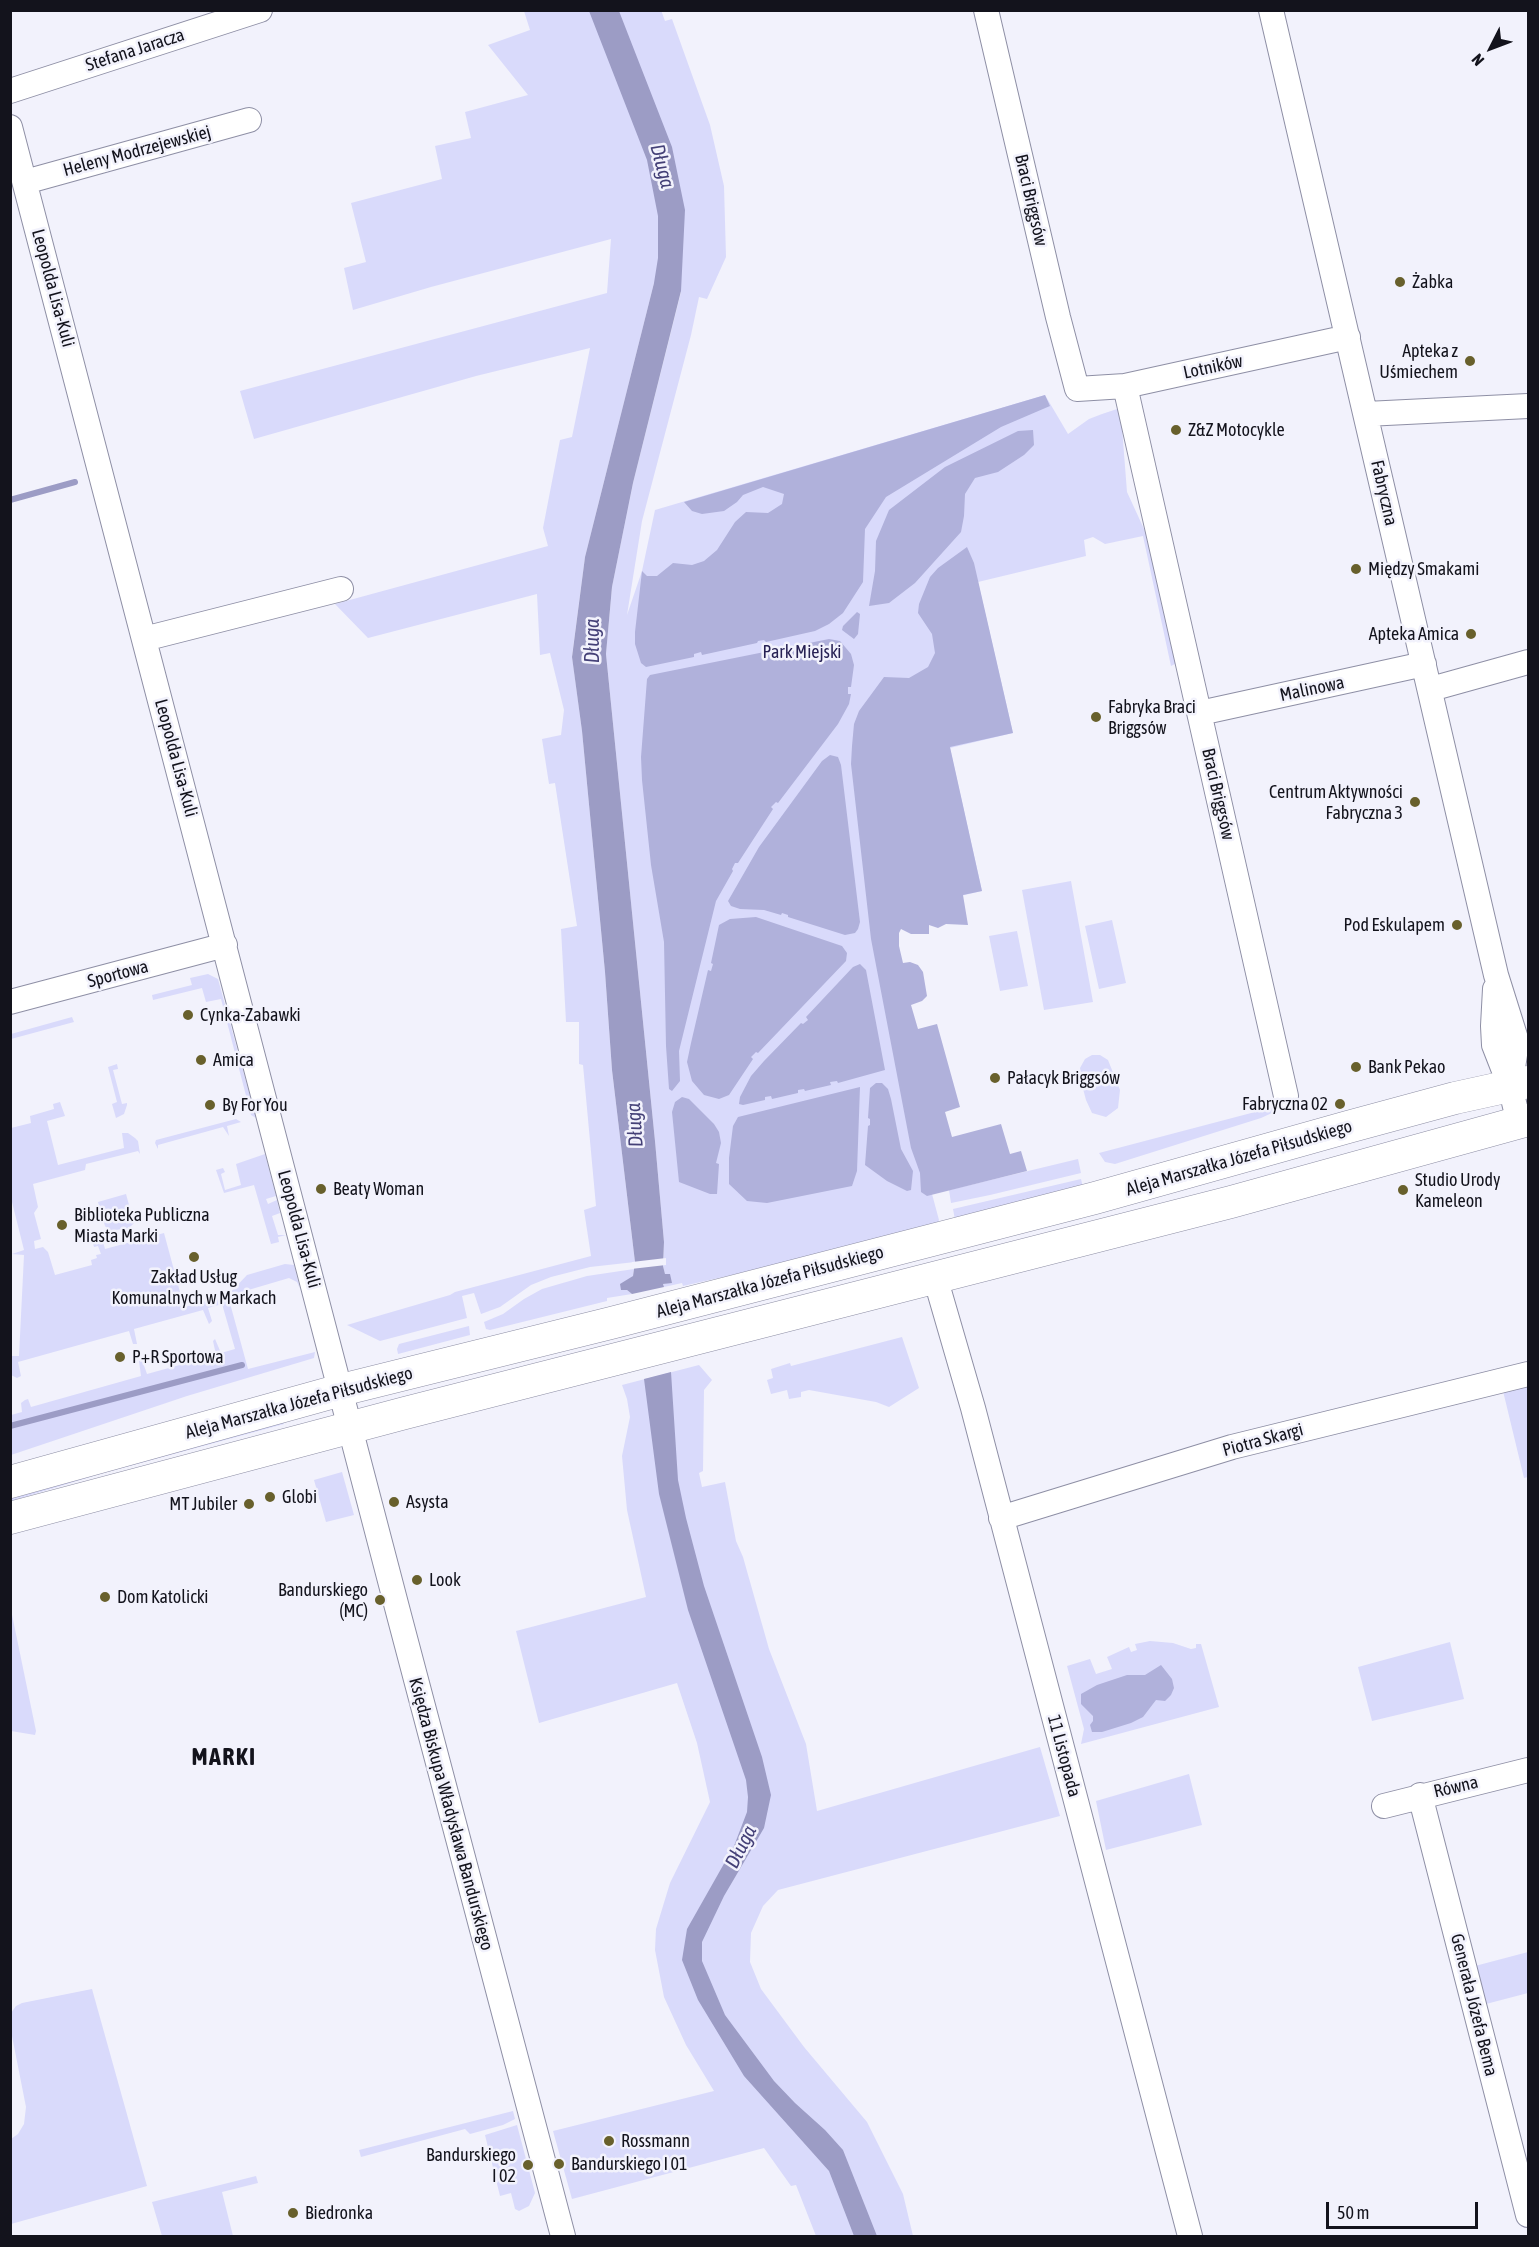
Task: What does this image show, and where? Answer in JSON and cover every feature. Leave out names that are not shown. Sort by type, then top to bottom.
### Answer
[{"type":"main road","name":"Aleja Marszałka Józefa Piłsudskiego","points":[[10,1482],[341,1390],[1095,1198],[1359,1124],[1520,1084]]},
{"type":"main road","name":"Aleja Marszałka Józefa Piłsudskiego","points":[[10,1518],[935,1276],[1231,1202],[1524,1121]]},
{"type":"street","name":"Stefana Jaracza","points":[[10,91],[260,10]]},
{"type":"street","name":"Braci Briggsów","points":[[986,10],[1077,389]]},
{"type":"street","name":"Fabryczna","points":[[1271,10],[1496,975],[1517,1042],[1524,1121]]},
{"type":"street","name":"Heleny Modrzejewskiej","points":[[25,182],[249,120]]},
{"type":"street","name":"Leopolda Lisa-Kuli","points":[[10,127],[341,1390]]},
{"type":"street","name":"Lotników","points":[[1077,389],[1125,386],[1348,337]]},
{"type":"street","name":"Braci Briggsów","points":[[1125,386],[1286,1096]]},
{"type":"street","points":[[1366,414],[1528,406]]},
{"type":"street","points":[[144,639],[341,589]]},
{"type":"street","points":[[1431,689],[1528,662]]},
{"type":"street","name":"Malinowa","points":[[1200,713],[1424,664]]},
{"type":"street","name":"Sportowa","points":[[10,1002],[225,945]]},
{"type":"street","name":"11 Listopada","points":[[935,1276],[973,1408],[1190,2236]]},
{"type":"street","name":"Piotra Skargi","points":[[1001,1518],[1244,1444],[1528,1374]]},
{"type":"street","name":"Księdza Biskupa Władysława Bandurskiego","points":[[341,1390],[563,2236]]},
{"type":"street","name":"Równa","points":[[1384,1806],[1420,1795],[1528,1770]]},
{"type":"street","name":"Generała Józefa Bema","points":[[1420,1795],[1528,2215]]},
{"type":"green space","name":"Park Miejski","points":[[661,10],[665,21],[672,19],[710,125],[724,186],[726,257],[707,299],[699,297],[642,521],[627,615],[642,571],[655,510],[1045,395],[1068,434],[1089,419],[1102,414],[1117,409],[1121,415],[1127,492],[1150,542],[1177,663],[1171,666],[1143,536],[1105,544],[1093,537],[1084,540],[1086,556],[978,582],[1013,733],[950,748],[982,891],[874,916],[939,1220],[937,1224],[785,1263],[683,1286],[682,1283],[664,1287],[663,1284],[671,1282],[665,1275],[663,1266],[664,1242],[655,1141],[606,654],[612,587],[633,483],[681,292],[654,283],[585,557],[572,656],[582,731],[612,1070],[635,1262],[590,1267],[551,1277],[531,1285],[500,1307],[481,1314],[474,1293],[462,1296],[467,1318],[380,1341],[347,1325],[455,1292],[591,1256],[584,1210],[596,1206],[583,1065],[579,1064],[579,1022],[566,1022],[561,929],[577,926],[555,783],[549,784],[542,739],[561,735],[564,710],[550,653],[540,655],[537,594],[368,638],[335,604],[548,546],[543,528],[560,440],[572,437],[590,348],[476,376],[254,439],[240,391],[607,293],[611,239],[353,310],[344,268],[366,262],[351,203],[442,179],[435,146],[471,138],[465,112],[528,95],[488,45],[530,30],[524,11]]},
{"type":"green space","points":[[1045,395],[1050,406],[1001,427],[886,497],[865,529],[863,582],[843,613],[829,624],[815,631],[766,642],[758,641],[702,655],[701,652],[694,654],[694,657],[646,667],[641,663],[635,644],[635,632],[642,571],[647,576],[657,576],[673,563],[692,565],[704,561],[717,550],[735,522],[746,512],[768,513],[782,504],[784,494],[763,487],[743,495],[724,511],[702,514],[692,511],[684,502]]},
{"type":"green space","points":[[1033,430],[1034,445],[1024,455],[998,472],[975,478],[965,494],[961,532],[915,583],[889,603],[869,606],[875,571],[876,541],[889,510],[945,467],[1018,431]]},
{"type":"green space","points":[[967,547],[974,563],[1013,733],[950,747],[982,891],[963,895],[968,925],[946,924],[938,928],[929,925],[929,934],[911,934],[901,929],[899,946],[903,963],[910,962],[918,965],[923,972],[927,996],[922,1001],[911,1005],[918,1029],[937,1024],[960,1107],[945,1112],[952,1137],[1001,1124],[1010,1154],[1021,1151],[1027,1171],[927,1196],[921,1192],[920,1173],[911,1148],[871,939],[851,764],[852,746],[854,724],[859,711],[884,677],[909,678],[928,667],[935,653],[932,634],[918,613],[919,604],[930,577],[938,568]]},
{"type":"green space","points":[[857,612],[860,614],[858,634],[854,639],[842,630]]},
{"type":"green space","points":[[829,639],[840,641],[851,654],[854,665],[851,687],[848,687],[848,694],[851,694],[849,704],[838,724],[778,803],[776,802],[771,807],[773,809],[738,863],[735,863],[716,901],[679,1051],[680,1081],[672,1091],[669,1089],[666,1046],[664,942],[651,865],[642,780],[641,757],[647,679],[650,675]]},
{"type":"green space","points":[[830,755],[838,757],[841,765],[860,922],[855,933],[845,935],[782,913],[781,915],[764,910],[740,909],[731,906],[728,901],[759,847],[822,761]]},
{"type":"green space","points":[[1071,881],[1093,1002],[1044,1010],[1022,890]]},
{"type":"green space","points":[[756,917],[842,946],[847,953],[846,961],[758,1053],[756,1052],[751,1057],[753,1059],[729,1095],[719,1099],[704,1095],[692,1081],[687,1062],[708,970],[711,971],[713,964],[711,963],[719,925],[730,919]]},
{"type":"green space","points":[[1112,920],[1126,983],[1099,989],[1085,926]]},
{"type":"green space","points":[[1017,931],[1028,986],[1000,991],[989,936]]},
{"type":"green space","points":[[860,964],[866,970],[885,1070],[838,1083],[837,1081],[830,1082],[831,1085],[805,1091],[804,1089],[798,1090],[798,1093],[772,1099],[771,1096],[765,1097],[765,1100],[739,1104],[740,1097],[751,1076],[801,1023],[808,1020],[806,1017],[853,967]]},
{"type":"green space","points":[[208,974],[218,979],[256,1118],[251,1115],[221,999],[206,1002],[202,988],[153,1000],[152,995],[192,985],[190,978]]},
{"type":"green space","points":[[72,1017],[74,1022],[11,1039],[11,1034]]},
{"type":"green space","points":[[1092,1055],[1100,1055],[1108,1060],[1120,1090],[1118,1108],[1106,1117],[1092,1113],[1082,1085],[1080,1068],[1085,1059]]},
{"type":"green space","points":[[117,1064],[118,1069],[113,1070],[122,1104],[127,1103],[127,1105],[124,1114],[116,1118],[112,1104],[117,1102],[108,1067]]},
{"type":"green space","points":[[876,1083],[882,1083],[888,1089],[901,1149],[913,1171],[911,1190],[907,1191],[887,1181],[865,1165],[868,1126],[870,1125],[868,1118],[870,1088]]},
{"type":"green space","points":[[860,1087],[857,1171],[852,1186],[767,1203],[747,1201],[729,1184],[733,1126],[738,1117]]},
{"type":"green space","points":[[682,1097],[689,1099],[719,1132],[721,1143],[716,1163],[719,1164],[717,1194],[710,1194],[679,1182],[672,1112],[675,1102]]},
{"type":"green space","points":[[60,1102],[65,1116],[47,1121],[58,1165],[124,1148],[122,1133],[128,1133],[138,1141],[140,1154],[138,1151],[86,1164],[85,1170],[33,1184],[38,1207],[34,1213],[41,1239],[34,1241],[35,1249],[43,1247],[48,1252],[55,1275],[92,1265],[91,1260],[101,1254],[98,1246],[94,1247],[91,1237],[101,1235],[105,1249],[164,1233],[184,1307],[228,1295],[247,1275],[285,1264],[294,1265],[300,1289],[297,1282],[289,1278],[228,1296],[248,1369],[315,1352],[314,1358],[187,1396],[11,1455],[11,1415],[22,1412],[21,1403],[25,1400],[28,1399],[31,1407],[141,1376],[139,1361],[142,1360],[147,1374],[216,1355],[213,1341],[215,1339],[221,1353],[235,1349],[222,1304],[208,1308],[212,1321],[209,1324],[203,1310],[134,1329],[137,1344],[133,1344],[129,1331],[18,1362],[21,1376],[17,1378],[11,1375],[11,1356],[19,1356],[24,1255],[12,1254],[24,1250],[11,1198],[11,1128],[31,1123],[30,1116],[54,1109],[53,1104]]},
{"type":"green space","points":[[1274,1107],[1272,1113],[1261,1118],[1115,1164],[1105,1162],[1099,1153]]},
{"type":"green space","points":[[236,1119],[241,1122],[227,1126],[229,1136],[223,1127],[158,1145],[158,1149],[155,1143],[156,1140]]},
{"type":"green space","points":[[265,1154],[276,1196],[266,1199],[268,1204],[277,1200],[280,1213],[272,1216],[278,1235],[286,1235],[278,1237],[279,1242],[271,1244],[254,1185],[224,1193],[216,1170],[223,1168],[225,1172],[221,1174],[225,1190],[241,1185],[236,1164]]},
{"type":"green space","points":[[1078,1159],[1081,1173],[951,1203],[949,1190]]},
{"type":"green space","points":[[1081,1179],[1083,1188],[955,1220],[953,1209]]},
{"type":"green space","points":[[126,1194],[134,1223],[129,1228],[109,1231],[105,1226],[98,1202]]},
{"type":"green space","points":[[634,1269],[633,1276],[626,1282],[627,1290],[632,1294],[607,1298],[607,1301],[490,1330],[486,1329],[484,1322],[503,1314],[542,1289],[587,1276]]},
{"type":"green space","points":[[469,1326],[470,1335],[398,1354],[399,1344]]},
{"type":"green space","points":[[902,1337],[919,1388],[889,1407],[876,1402],[809,1390],[801,1392],[801,1397],[789,1399],[787,1390],[771,1394],[767,1380],[773,1378],[771,1369],[790,1363],[791,1366]]},
{"type":"green space","points":[[699,1365],[712,1380],[704,1390],[703,1471],[699,1473],[702,1487],[725,1482],[736,1541],[743,1557],[769,1649],[806,1744],[817,1811],[1040,1747],[1060,1816],[778,1890],[763,1906],[751,1933],[750,1962],[761,1989],[804,2047],[867,2122],[903,2194],[913,2236],[816,2236],[796,2185],[791,2186],[764,2148],[572,2199],[553,2131],[714,2091],[686,2045],[664,1997],[655,1950],[656,1929],[670,1883],[710,1802],[697,1743],[677,1683],[539,1723],[516,1631],[646,1597],[627,1510],[622,1456],[630,1417],[622,1385]]},
{"type":"green space","points":[[1528,1385],[1528,1477],[1524,1478],[1503,1391]]},
{"type":"green space","points":[[282,1418],[284,1424],[100,1474],[11,1501],[11,1495]]},
{"type":"green space","points":[[342,1472],[354,1515],[326,1522],[314,1480]]},
{"type":"green space","points":[[10,1605],[36,1731],[35,1735],[11,1731]]},
{"type":"green space","points":[[1150,1641],[1173,1643],[1191,1649],[1196,1648],[1196,1644],[1201,1644],[1219,1707],[1081,1744],[1084,1729],[1067,1666],[1090,1659],[1096,1674],[1112,1669],[1107,1657],[1129,1647],[1131,1652],[1137,1650],[1135,1644]]},
{"type":"green space","points":[[1450,1642],[1464,1699],[1372,1721],[1358,1667]]},
{"type":"green space","points":[[1161,1665],[1172,1679],[1174,1688],[1165,1701],[1156,1700],[1143,1717],[1131,1723],[1102,1732],[1092,1732],[1090,1725],[1093,1716],[1081,1704],[1081,1694],[1097,1685],[1127,1675],[1145,1675]]},
{"type":"green space","points":[[1189,1774],[1202,1825],[1106,1850],[1096,1801]]},
{"type":"green space","points":[[1528,1952],[1528,1993],[1486,2004],[1475,1966]]},
{"type":"green space","points":[[92,1989],[147,2186],[11,2224],[11,2139],[18,2134],[24,2124],[26,2107],[11,2031],[11,2013],[16,2006],[22,2003]]},
{"type":"green space","points":[[513,2111],[515,2119],[503,2125],[470,2134],[465,2129],[361,2157],[359,2150]]},
{"type":"green space","points":[[517,2125],[535,2193],[529,2206],[519,2211],[515,2209],[511,2193],[500,2196],[485,2135]]},
{"type":"green space","points":[[256,2176],[258,2183],[222,2192],[233,2236],[162,2236],[152,2202]]},
{"type":"water","name":"Długa","points":[[589,11],[619,11],[672,147],[685,210],[681,291],[633,483],[612,587],[606,654],[655,1141],[664,1242],[663,1266],[665,1274],[670,1274],[672,1283],[632,1294],[627,1290],[621,1290],[620,1284],[633,1276],[635,1262],[612,1070],[582,731],[572,657],[585,557],[654,283],[658,258],[658,216],[647,160]]},
{"type":"water","name":"Długa","points":[[671,1372],[678,1480],[686,1518],[704,1586],[762,1757],[771,1795],[764,1828],[724,1896],[702,1942],[702,1961],[725,2015],[774,2081],[843,2150],[877,2236],[854,2236],[829,2171],[744,2076],[698,2000],[682,1960],[687,1929],[734,1846],[747,1812],[748,1797],[746,1780],[688,1610],[659,1494],[644,1379]]},
{"type":"pier","points":[[666,1258],[666,1265],[631,1269],[632,1262]]},
{"type":"waterway","points":[[10,500],[75,482]]},
{"type":"waterway","points":[[10,1426],[242,1365]]},
{"type":"place","name":"Żabka","points":[[1400,282]]},
{"type":"place","name":"Apteka z Uśmiechem","points":[[1470,361]]},
{"type":"place","name":"Z&Z Motocykle","points":[[1176,430]]},
{"type":"place","name":"Między Smakami","points":[[1356,569]]},
{"type":"place","name":"Apteka Amica","points":[[1471,634]]},
{"type":"place","name":"Fabryka Braci Briggsów","points":[[1096,717]]},
{"type":"place","name":"Centrum Aktywności Fabryczna 3","points":[[1415,802]]},
{"type":"place","name":"Pod Eskulapem","points":[[1457,925]]},
{"type":"place","name":"Cynka-Zabawki","points":[[188,1015]]},
{"type":"place","name":"Amica","points":[[201,1060]]},
{"type":"place","name":"Bank Pekao","points":[[1356,1067]]},
{"type":"place","name":"Pałacyk Briggsów","points":[[995,1078]]},
{"type":"place","name":"Fabryczna 02","points":[[1340,1104]]},
{"type":"place","name":"By For You","points":[[210,1105]]},
{"type":"place","name":"Beaty Woman","points":[[321,1189]]},
{"type":"place","name":"Studio Urody Kameleon","points":[[1403,1190]]},
{"type":"place","name":"Biblioteka Publiczna Miasta Marki","points":[[62,1225]]},
{"type":"place","name":"Zakład Usług Komunalnych w Markach","points":[[194,1257]]},
{"type":"place","name":"P+R Sportowa","points":[[120,1357]]},
{"type":"place","name":"Globi","points":[[270,1497]]},
{"type":"place","name":"Asysta","points":[[394,1502]]},
{"type":"place","name":"MT Jubiler","points":[[249,1504]]},
{"type":"place","name":"Look","points":[[417,1580]]},
{"type":"place","name":"Dom Katolicki","points":[[105,1597]]},
{"type":"place","name":"Bandurskiego (MC)","points":[[380,1600]]},
{"type":"place","name":"Rossmann","points":[[609,2141]]},
{"type":"place","name":"Bandurskiego I 01","points":[[559,2164]]},
{"type":"place","name":"Bandurskiego I 02","points":[[528,2165]]},
{"type":"place","name":"Biedronka","points":[[293,2213]]},
{"type":"district","name":"MARKI","points":[[224,1757]]}]
